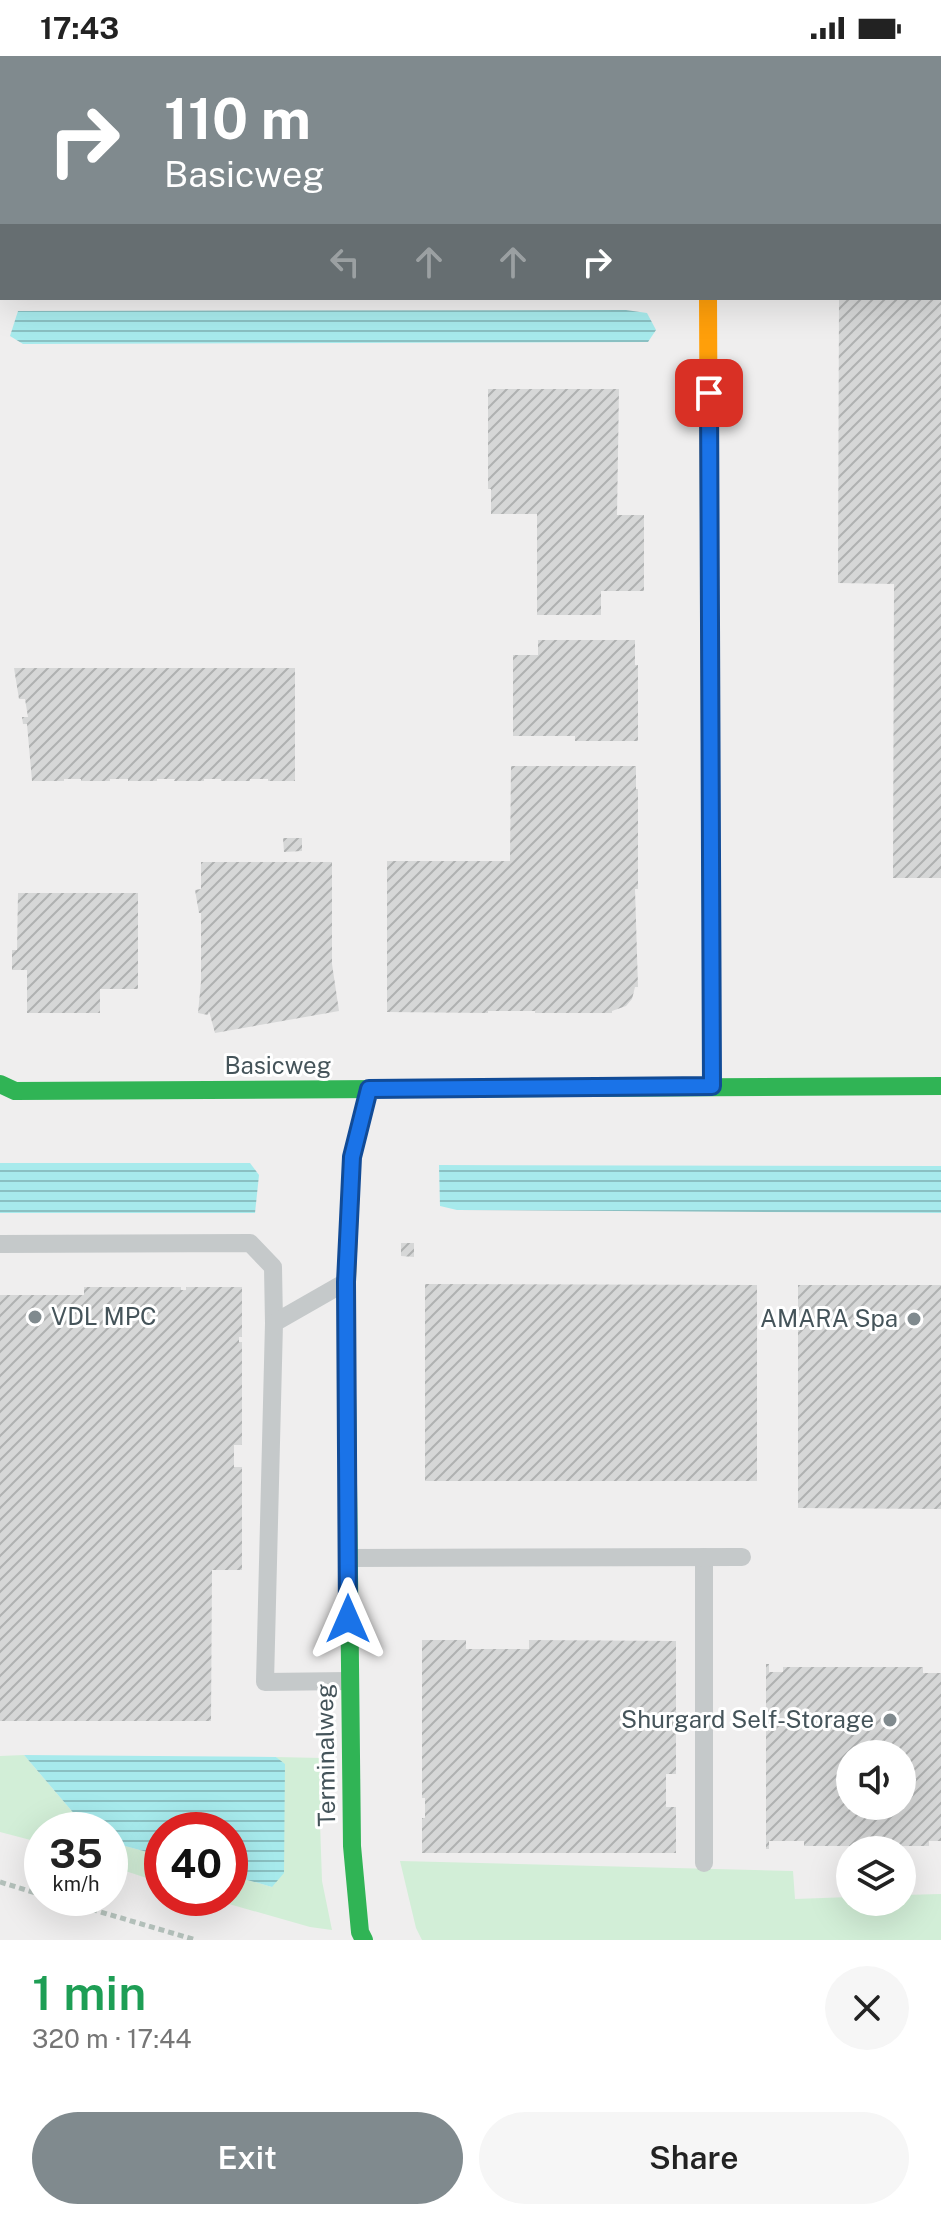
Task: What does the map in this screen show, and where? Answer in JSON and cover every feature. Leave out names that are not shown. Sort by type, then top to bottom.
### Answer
[{"type":"street","points":[[708,300],[712,1086]]},
{"type":"street","name":"Basicweg","points":[[0,1084],[15,1091],[941,1086]]},
{"type":"street","name":"Terminalweg","points":[[364,1940],[360,1932],[352,1846],[346,1282],[352,1157],[369,1089]]},
{"type":"lane","points":[[0,1244],[250,1243],[273,1267],[265,1682],[349,1681]]},
{"type":"lane","points":[[274,1323],[346,1282]]},
{"type":"lane","points":[[704,1557],[704,1863]]},
{"type":"lane","points":[[348,1558],[742,1557]]},
{"type":"path","points":[[0,1882],[24,1889]]},
{"type":"path","points":[[114,1916],[196,1940]]},
{"type":"green space","points":[[24,1755],[73,1812],[24,1812],[24,1838],[0,1832],[0,1756]]},
{"type":"green space","points":[[276,1757],[322,1758],[322,1881],[332,1930],[248,1909],[248,1880],[272,1887],[285,1765]]},
{"type":"green space","points":[[128,1847],[144,1851],[144,1877],[128,1872]]},
{"type":"green space","points":[[400,1861],[793,1871],[795,1899],[836,1898],[836,1916],[916,1916],[916,1895],[941,1894],[941,1940],[422,1940],[416,1928]]},
{"type":"water","points":[[626,310],[647,313],[656,330],[648,342],[23,344],[10,336],[18,311]]},
{"type":"water","points":[[0,1163],[250,1163],[259,1175],[255,1213],[0,1213]]},
{"type":"water","points":[[439,1165],[941,1166],[941,1213],[457,1210],[440,1206]]},
{"type":"water","points":[[24,1755],[276,1757],[285,1764],[284,1873],[272,1887],[248,1880],[248,1812],[144,1812],[144,1851],[128,1847],[128,1812],[73,1812]]},
{"type":"building","points":[[839,300],[941,300],[941,878],[893,878],[894,584],[838,583]]},
{"type":"building","points":[[488,389],[619,389],[617,515],[644,515],[644,591],[601,591],[601,615],[537,615],[537,514],[491,514]]},
{"type":"building","points":[[538,640],[635,640],[638,741],[575,741],[575,736],[513,736],[513,655],[538,655]]},
{"type":"building","points":[[14,668],[295,668],[295,781],[32,781],[27,724],[23,724],[22,717],[28,717],[25,699],[19,699]]},
{"type":"building","points":[[511,766],[636,766],[638,987],[635,987],[632,999],[612,1013],[387,1012],[387,861],[510,861]]},
{"type":"building","points":[[283,838],[302,838],[302,851],[284,852]]},
{"type":"building","points":[[201,862],[332,862],[332,964],[339,1011],[215,1033],[209,1011],[208,1015],[198,1013],[201,913],[195,890],[201,889]]},
{"type":"building","points":[[18,893],[138,893],[138,989],[100,989],[100,1013],[27,1013],[27,970],[12,970],[12,950],[17,950]]},
{"type":"building","points":[[401,1243],[414,1243],[414,1257],[401,1256]]},
{"type":"building","points":[[425,1284],[757,1285],[757,1481],[425,1481]]},
{"type":"building","points":[[798,1285],[941,1285],[941,1509],[798,1508]]},
{"type":"building","points":[[84,1287],[181,1287],[181,1290],[186,1290],[186,1287],[242,1287],[242,1337],[239,1337],[239,1342],[242,1342],[242,1445],[234,1445],[234,1467],[242,1467],[242,1570],[212,1570],[211,1721],[0,1721],[0,1295],[84,1295]]},
{"type":"building","points":[[422,1640],[466,1640],[466,1649],[529,1649],[529,1640],[676,1641],[676,1774],[666,1774],[666,1807],[676,1807],[676,1853],[422,1853],[425,1798],[422,1798]]},
{"type":"building","points":[[766,1664],[769,1664],[769,1672],[783,1672],[783,1667],[923,1667],[923,1673],[941,1673],[941,1841],[929,1841],[929,1846],[916,1846],[916,1836],[836,1836],[836,1846],[804,1846],[804,1841],[769,1841],[769,1849],[766,1849]]},
{"type":"traffic: fast","points":[[710,745],[712,1086]]},
{"type":"traffic: fast","points":[[0,1084],[15,1091],[941,1086]]},
{"type":"traffic: fast","points":[[346,1302],[352,1846],[360,1932],[364,1940]]},
{"type":"traffic: slow","points":[[708,300],[710,745]]},
{"type":"traffic: slow","points":[[346,1302],[352,1157],[369,1089]]},
{"type":"place","name":"VDL MPC","points":[[35,1317]]},
{"type":"place","name":"AMARA Spa","points":[[914,1319]]},
{"type":"place","name":"Shurgard Self-Storage","points":[[890,1720]]},
{"type":"route","points":[[348,1619],[346,1282],[352,1157],[369,1089],[712,1086],[709,393]]}]
